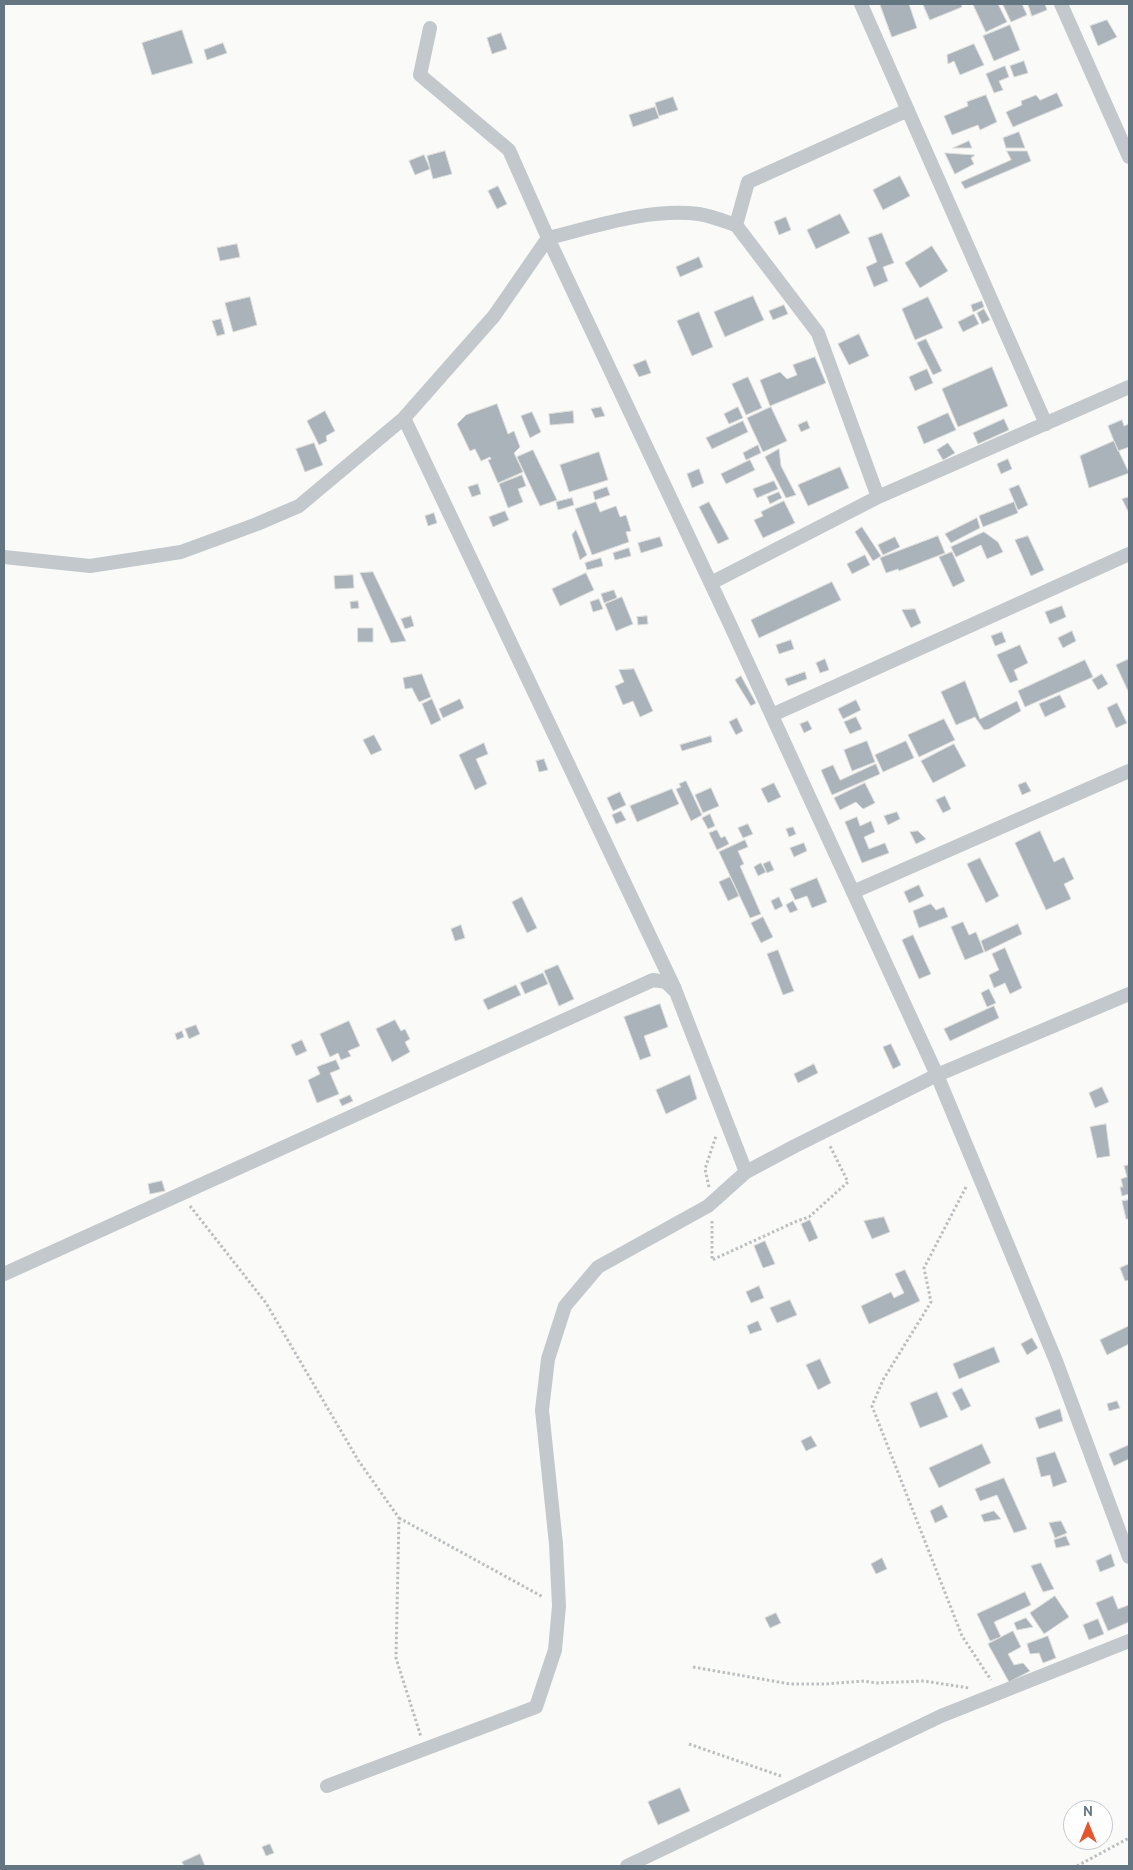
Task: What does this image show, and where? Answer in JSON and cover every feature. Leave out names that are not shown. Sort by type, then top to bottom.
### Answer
[{"type":"street","points":[[861,4],[1046,424]]},
{"type":"street","points":[[1061,4],[1129,158]]},
{"type":"street","points":[[430,28],[420,75],[509,150],[548,238],[711,583],[937,1075],[1056,1361],[1128,1552]]},
{"type":"street","points":[[736,225],[748,182],[908,110]]},
{"type":"street","points":[[4,557],[90,566],[181,552],[257,524],[299,506],[404,418],[494,316],[548,238],[628,219],[668,213],[700,214],[736,225],[818,333],[878,497]]},
{"type":"street","points":[[711,583],[878,497],[1129,387]]},
{"type":"street","points":[[404,418],[676,992],[746,1172]]},
{"type":"street","points":[[772,715],[1129,554]]},
{"type":"street","points":[[853,892],[1129,771]]},
{"type":"street","points":[[4,1274],[653,980],[666,982],[676,992]]},
{"type":"street","points":[[327,1786],[536,1707],[555,1650],[559,1606],[556,1544],[542,1410],[548,1359],[565,1306],[598,1267],[712,1202],[746,1172],[823,1132],[937,1075],[1129,994]]},
{"type":"street","points":[[627,1866],[941,1716],[1129,1641]]},
{"type":"path","points":[[724,1114],[705,1169],[712,1202],[712,1260],[809,1218],[848,1182],[823,1132]]},
{"type":"path","points":[[969,1182],[924,1268],[931,1302],[883,1380],[872,1406],[962,1636],[999,1693]]},
{"type":"path","points":[[180,1194],[266,1303],[358,1460],[399,1518],[559,1606]]},
{"type":"path","points":[[399,1518],[396,1658],[425,1749]]},
{"type":"path","points":[[693,1667],[790,1684],[864,1681],[876,1684],[924,1682],[971,1689]]},
{"type":"path","points":[[689,1744],[801,1783]]},
{"type":"path","points":[[1077,1866],[1129,1838]]},
{"type":"building","points":[[880,4],[909,4],[917,28],[892,37]]},
{"type":"building","points":[[923,4],[961,4],[962,7],[930,20]]},
{"type":"building","points":[[973,4],[998,4],[1007,22],[986,32]]},
{"type":"building","points":[[1022,4],[1027,15],[1011,22],[1003,5]]},
{"type":"building","points":[[1028,4],[1045,4],[1047,10],[1032,16]]},
{"type":"building","points":[[1107,20],[1117,37],[1098,46],[1090,26]]},
{"type":"building","points":[[1010,25],[1020,50],[994,61],[983,36]]},
{"type":"building","points":[[182,30],[193,63],[152,75],[142,43]]},
{"type":"building","points":[[501,33],[507,49],[492,54],[487,38]]},
{"type":"building","points":[[223,43],[227,53],[207,60],[204,50]]},
{"type":"building","points":[[974,44],[984,65],[960,75],[954,61],[948,64],[947,55]]},
{"type":"building","points":[[1024,61],[1028,73],[1014,77],[1010,66]]},
{"type":"building","points":[[1005,66],[1009,77],[999,81],[1003,90],[994,93],[986,74]]},
{"type":"building","points":[[1057,93],[1063,106],[1013,127],[1006,112],[1022,105],[1021,101],[1036,95],[1040,100]]},
{"type":"building","points":[[986,95],[997,122],[980,130],[978,125],[952,135],[944,116],[968,106],[967,102]]},
{"type":"building","points":[[673,97],[678,110],[659,116],[655,103]]},
{"type":"building","points":[[655,107],[659,118],[633,127],[629,115]]},
{"type":"building","points":[[1019,132],[1025,148],[1006,148],[1003,138]]},
{"type":"building","points":[[969,141],[972,148],[953,148]]},
{"type":"building","points":[[445,151],[452,174],[433,179],[427,156]]},
{"type":"building","points":[[1007,151],[1027,151],[1031,161],[965,189],[961,182],[1011,160]]},
{"type":"building","points":[[945,153],[975,155],[971,158],[974,164],[955,174]]},
{"type":"building","points":[[424,155],[430,169],[415,175],[409,161]]},
{"type":"building","points":[[900,176],[910,196],[883,210],[873,190]]},
{"type":"building","points":[[498,186],[507,204],[497,209],[488,191]]},
{"type":"building","points":[[840,214],[850,233],[816,249],[807,230]]},
{"type":"building","points":[[786,217],[791,230],[779,235],[774,222]]},
{"type":"building","points":[[882,233],[894,263],[883,267],[888,281],[874,287],[866,267],[877,262],[868,238]]},
{"type":"building","points":[[237,244],[240,257],[220,261],[217,248]]},
{"type":"building","points":[[932,246],[948,271],[920,288],[905,263]]},
{"type":"building","points":[[699,257],[703,267],[680,277],[676,267]]},
{"type":"building","points":[[753,296],[764,320],[725,337],[714,312]]},
{"type":"building","points":[[250,297],[257,325],[233,332],[225,303]]},
{"type":"building","points":[[928,297],[943,328],[915,340],[902,309]]},
{"type":"building","points":[[982,301],[984,307],[973,312],[971,305]]},
{"type":"building","points":[[784,305],[788,314],[773,320],[769,311]]},
{"type":"building","points":[[984,309],[990,320],[982,324],[977,313]]},
{"type":"building","points":[[699,312],[713,347],[692,356],[677,321]]},
{"type":"building","points":[[974,314],[979,324],[963,332],[958,322]]},
{"type":"building","points":[[221,319],[225,334],[217,336],[212,321]]},
{"type":"building","points":[[859,334],[869,356],[849,365],[838,344]]},
{"type":"building","points":[[926,339],[942,371],[933,375],[917,343]]},
{"type":"building","points":[[815,357],[826,383],[770,406],[760,380],[780,372],[787,379],[797,375],[793,365]]},
{"type":"building","points":[[646,360],[651,373],[639,377],[633,365]]},
{"type":"building","points":[[992,367],[1008,406],[958,427],[942,389]]},
{"type":"building","points":[[927,369],[933,383],[915,391],[909,377]]},
{"type":"building","points":[[748,377],[762,408],[746,415],[732,384]]},
{"type":"building","points":[[497,404],[508,434],[514,431],[520,447],[514,453],[523,472],[498,483],[488,460],[491,459],[490,457],[481,461],[475,449],[470,451],[457,424],[466,415]]},
{"type":"building","points":[[601,407],[605,416],[595,418],[591,409]]},
{"type":"building","points":[[738,407],[743,418],[729,424],[724,414]]},
{"type":"building","points":[[771,407],[787,441],[763,452],[747,418]]},
{"type":"building","points":[[325,411],[335,431],[326,436],[327,441],[319,445],[307,421]]},
{"type":"building","points":[[573,411],[574,423],[550,425],[549,414]]},
{"type":"building","points":[[532,412],[541,432],[530,438],[521,416]]},
{"type":"building","points":[[948,413],[956,430],[924,444],[917,427]]},
{"type":"building","points":[[1004,419],[1009,430],[978,444],[973,433]]},
{"type":"building","points":[[1122,420],[1124,426],[1129,424],[1129,447],[1118,451],[1108,426]]},
{"type":"building","points":[[743,421],[748,432],[712,449],[706,438]]},
{"type":"building","points":[[807,421],[810,428],[801,432],[798,425]]},
{"type":"building","points":[[1114,441],[1129,473],[1089,488],[1080,456]]},
{"type":"building","points":[[314,443],[323,465],[305,472],[296,449]]},
{"type":"building","points":[[948,443],[955,453],[943,460],[937,450]]},
{"type":"building","points":[[758,445],[761,453],[746,460],[743,453]]},
{"type":"building","points":[[779,449],[781,466],[796,495],[786,498],[765,457]]},
{"type":"building","points":[[533,450],[557,500],[540,506],[517,457]]},
{"type":"building","points":[[599,452],[608,480],[569,492],[560,465]]},
{"type":"building","points":[[1008,459],[1012,469],[1001,474],[997,464]]},
{"type":"building","points":[[750,460],[755,470],[726,484],[721,474]]},
{"type":"building","points":[[840,467],[849,488],[808,506],[798,485]]},
{"type":"building","points":[[699,469],[704,483],[692,488],[687,474]]},
{"type":"building","points":[[522,475],[526,486],[518,489],[523,502],[508,508],[499,484]]},
{"type":"building","points":[[774,481],[778,489],[757,498],[753,489]]},
{"type":"building","points":[[478,484],[481,494],[472,497],[468,487]]},
{"type":"building","points":[[1019,485],[1028,505],[1018,510],[1009,489]]},
{"type":"building","points":[[607,487],[610,495],[595,500],[593,492]]},
{"type":"building","points":[[779,492],[782,498],[770,504],[767,497]]},
{"type":"building","points":[[1129,497],[1129,513],[1122,499]]},
{"type":"building","points":[[572,498],[574,505],[558,510],[556,502]]},
{"type":"building","points":[[784,501],[795,523],[763,538],[754,520],[763,516],[761,512]]},
{"type":"building","points":[[596,502],[600,512],[616,506],[620,517],[626,515],[631,531],[626,532],[629,542],[592,555],[575,509]]},
{"type":"building","points":[[709,502],[729,539],[718,544],[699,507]]},
{"type":"building","points":[[1014,502],[1018,513],[983,527],[979,516]]},
{"type":"building","points":[[505,511],[509,520],[493,527],[489,517]]},
{"type":"building","points":[[434,513],[437,523],[428,526],[425,516]]},
{"type":"building","points":[[977,518],[980,528],[951,543],[945,534]]},
{"type":"building","points":[[862,527],[881,556],[873,561],[855,532]]},
{"type":"building","points":[[576,530],[587,555],[580,560],[572,535]]},
{"type":"building","points":[[984,532],[998,542],[1003,552],[987,559],[981,545],[956,557],[951,547]]},
{"type":"building","points":[[938,536],[945,553],[899,571],[898,569],[886,573],[880,558]]},
{"type":"building","points":[[1028,536],[1044,570],[1031,576],[1015,540]]},
{"type":"building","points":[[660,537],[663,546],[641,553],[638,543]]},
{"type":"building","points":[[895,537],[900,547],[883,555],[878,545]]},
{"type":"building","points":[[629,548],[631,556],[615,560],[613,553]]},
{"type":"building","points":[[952,552],[965,581],[953,587],[939,557]]},
{"type":"building","points":[[865,555],[870,565],[852,574],[847,564]]},
{"type":"building","points":[[601,558],[603,566],[587,570],[585,563]]},
{"type":"building","points":[[373,572],[406,641],[391,643],[360,573]]},
{"type":"building","points":[[586,573],[594,590],[560,606],[552,589]]},
{"type":"building","points":[[353,575],[354,588],[335,589],[334,576]]},
{"type":"building","points":[[832,582],[841,600],[759,638],[751,620]]},
{"type":"building","points":[[614,590],[617,598],[604,603],[601,594]]},
{"type":"building","points":[[622,597],[633,624],[616,631],[605,604]]},
{"type":"building","points":[[599,599],[603,609],[593,612],[590,602]]},
{"type":"building","points":[[358,601],[359,608],[351,609],[350,602]]},
{"type":"building","points":[[1062,606],[1066,617],[1050,624],[1045,612]]},
{"type":"building","points":[[915,609],[921,623],[911,628],[902,610]]},
{"type":"building","points":[[411,616],[414,626],[405,629],[401,619]]},
{"type":"building","points":[[647,616],[648,624],[638,625],[637,617]]},
{"type":"building","points":[[358,628],[373,628],[373,642],[358,642]]},
{"type":"building","points":[[1072,631],[1076,641],[1063,648],[1058,638]]},
{"type":"building","points":[[1002,632],[1006,642],[995,646],[991,636]]},
{"type":"building","points":[[791,640],[794,649],[779,654],[776,645]]},
{"type":"building","points":[[1020,645],[1028,663],[1014,670],[1018,680],[1010,683],[997,655]]},
{"type":"building","points":[[825,659],[829,670],[820,673],[816,663]]},
{"type":"building","points":[[1129,659],[1129,693],[1116,665]]},
{"type":"building","points":[[1085,660],[1093,677],[1025,707],[1018,691]]},
{"type":"building","points":[[634,669],[653,711],[640,717],[633,701],[623,705],[615,686],[624,682],[619,670]]},
{"type":"building","points":[[805,672],[807,679],[788,686],[785,679]]},
{"type":"building","points":[[422,674],[431,697],[419,702],[412,688],[405,689],[403,678]]},
{"type":"building","points":[[1102,674],[1108,684],[1098,690],[1092,680]]},
{"type":"building","points":[[741,676],[756,703],[751,706],[735,680]]},
{"type":"building","points":[[965,681],[980,719],[1017,701],[1021,711],[989,729],[984,730],[975,717],[956,725],[941,692]]},
{"type":"building","points":[[1060,695],[1066,707],[1045,717],[1039,704]]},
{"type":"building","points":[[432,699],[441,720],[431,725],[422,704]]},
{"type":"building","points":[[460,699],[464,708],[443,718],[439,709]]},
{"type":"building","points":[[856,700],[861,710],[843,719],[838,709]]},
{"type":"building","points":[[1117,703],[1127,723],[1116,728],[1107,708]]},
{"type":"building","points":[[856,717],[862,729],[850,734],[844,722]]},
{"type":"building","points":[[737,718],[743,731],[736,735],[729,722]]},
{"type":"building","points":[[944,719],[955,740],[919,757],[908,735]]},
{"type":"building","points":[[808,721],[812,729],[804,733],[800,724]]},
{"type":"building","points":[[374,735],[382,750],[371,755],[363,740]]},
{"type":"building","points":[[711,736],[712,742],[682,751],[680,745]]},
{"type":"building","points":[[867,741],[875,762],[852,771],[844,750]]},
{"type":"building","points":[[906,741],[914,758],[883,772],[875,755]]},
{"type":"building","points":[[484,743],[488,754],[476,759],[487,784],[475,790],[459,755]]},
{"type":"building","points":[[954,744],[966,766],[933,783],[921,761]]},
{"type":"building","points":[[544,759],[548,770],[539,772],[536,761]]},
{"type":"building","points":[[876,764],[880,774],[832,795],[821,770],[833,765],[840,780]]},
{"type":"building","points":[[686,781],[702,815],[691,821],[676,789],[681,787],[679,784]]},
{"type":"building","points":[[1026,782],[1031,791],[1022,795],[1018,785]]},
{"type":"building","points":[[774,783],[781,797],[768,803],[761,789]]},
{"type":"building","points":[[865,783],[875,803],[863,809],[856,802],[840,810],[834,798]]},
{"type":"building","points":[[711,788],[719,806],[703,813],[695,795]]},
{"type":"building","points":[[672,789],[679,804],[637,822],[630,806]]},
{"type":"building","points":[[620,792],[626,805],[613,811],[607,798]]},
{"type":"building","points":[[945,796],[951,809],[943,813],[936,800]]},
{"type":"building","points":[[621,811],[626,820],[616,824],[612,815]]},
{"type":"building","points":[[897,812],[900,819],[888,825],[884,816]]},
{"type":"building","points":[[710,814],[715,826],[708,829],[702,818]]},
{"type":"building","points":[[857,817],[860,826],[871,821],[875,832],[864,837],[869,849],[885,843],[889,853],[862,863],[845,822]]},
{"type":"building","points":[[748,824],[753,834],[743,838],[738,828]]},
{"type":"building","points":[[793,827],[796,834],[789,837],[786,829]]},
{"type":"building","points":[[717,830],[721,838],[725,836],[729,844],[717,850],[709,833]]},
{"type":"building","points":[[918,831],[926,839],[916,844],[910,832]]},
{"type":"building","points":[[1040,831],[1054,862],[1064,857],[1074,879],[1064,884],[1071,899],[1046,910],[1015,843]]},
{"type":"building","points":[[745,840],[748,847],[738,851],[744,864],[740,866],[761,914],[750,918],[719,852]]},
{"type":"building","points":[[804,843],[807,851],[794,857],[790,848]]},
{"type":"building","points":[[980,858],[999,896],[986,903],[967,864]]},
{"type":"building","points":[[770,861],[774,870],[767,873],[763,864]]},
{"type":"building","points":[[761,863],[766,872],[758,876],[754,867]]},
{"type":"building","points":[[730,877],[739,896],[728,901],[719,882]]},
{"type":"building","points":[[817,878],[827,902],[812,908],[807,896],[795,900],[790,889]]},
{"type":"building","points":[[919,885],[924,896],[909,903],[904,892]]},
{"type":"building","points":[[522,897],[537,928],[527,933],[512,902]]},
{"type":"building","points":[[779,897],[783,906],[775,910],[771,901]]},
{"type":"building","points":[[793,901],[798,910],[790,913],[786,905]]},
{"type":"building","points":[[931,904],[936,910],[944,907],[948,917],[919,928],[913,911]]},
{"type":"building","points":[[763,917],[773,937],[761,943],[751,923]]},
{"type":"building","points":[[963,922],[969,935],[976,932],[984,952],[965,960],[951,927]]},
{"type":"building","points":[[1018,924],[1022,934],[985,952],[981,941]]},
{"type":"building","points":[[461,925],[465,938],[455,941],[451,929]]},
{"type":"building","points":[[913,935],[931,974],[919,979],[902,940]]},
{"type":"building","points":[[1005,948],[1022,988],[1010,994],[1005,983],[994,988],[989,975],[999,970],[992,954]]},
{"type":"building","points":[[778,950],[794,991],[783,995],[767,954]]},
{"type":"building","points":[[558,965],[574,999],[559,1006],[544,971]]},
{"type":"building","points":[[543,973],[548,984],[525,994],[520,983]]},
{"type":"building","points":[[516,985],[521,995],[488,1010],[483,1000]]},
{"type":"building","points":[[989,989],[996,1003],[987,1007],[981,993]]},
{"type":"building","points":[[660,1004],[668,1027],[644,1036],[651,1056],[640,1060],[624,1017]]},
{"type":"building","points":[[994,1006],[999,1018],[950,1041],[944,1029]]},
{"type":"building","points":[[395,1020],[401,1031],[405,1029],[410,1039],[405,1042],[410,1052],[392,1062],[376,1029]]},
{"type":"building","points":[[349,1021],[360,1046],[348,1051],[351,1056],[341,1060],[338,1053],[330,1057],[320,1034]]},
{"type":"building","points":[[196,1025],[200,1034],[189,1039],[185,1029]]},
{"type":"building","points":[[182,1031],[184,1037],[177,1040],[175,1034]]},
{"type":"building","points":[[302,1040],[307,1051],[296,1056],[291,1045]]},
{"type":"building","points":[[891,1044],[901,1065],[893,1069],[883,1047]]},
{"type":"building","points":[[336,1060],[340,1069],[330,1073],[339,1094],[317,1103],[308,1080],[320,1074],[317,1067]]},
{"type":"building","points":[[814,1064],[818,1073],[798,1083],[794,1074]]},
{"type":"building","points":[[690,1075],[697,1099],[666,1114],[656,1090]]},
{"type":"building","points":[[1102,1087],[1109,1102],[1095,1108],[1089,1093]]},
{"type":"building","points":[[350,1095],[353,1101],[342,1106],[339,1100]]},
{"type":"building","points":[[1106,1124],[1110,1156],[1097,1158],[1090,1127]]},
{"type":"building","points":[[1129,1165],[1129,1194],[1122,1196],[1120,1187],[1123,1187],[1121,1179],[1127,1177],[1124,1166]]},
{"type":"building","points":[[162,1181],[165,1191],[150,1194],[148,1184]]},
{"type":"building","points":[[1129,1200],[1129,1219],[1126,1219],[1122,1201]]},
{"type":"building","points":[[884,1217],[890,1232],[872,1239],[864,1221]]},
{"type":"building","points":[[810,1220],[818,1238],[809,1242],[801,1224]]},
{"type":"building","points":[[765,1241],[775,1264],[763,1268],[754,1246]]},
{"type":"building","points":[[1129,1264],[1129,1280],[1125,1281],[1120,1268]]},
{"type":"building","points":[[905,1270],[920,1301],[869,1324],[861,1306],[891,1292],[894,1298],[904,1293],[895,1274]]},
{"type":"building","points":[[759,1286],[764,1298],[751,1303],[746,1292]]},
{"type":"building","points":[[790,1300],[797,1315],[777,1323],[770,1308]]},
{"type":"building","points":[[758,1321],[762,1330],[750,1334],[747,1326]]},
{"type":"building","points":[[1129,1326],[1129,1344],[1107,1355],[1100,1340]]},
{"type":"building","points":[[1032,1338],[1038,1348],[1027,1355],[1021,1344]]},
{"type":"building","points":[[994,1347],[1000,1362],[959,1379],[953,1364]]},
{"type":"building","points":[[820,1359],[831,1383],[818,1390],[806,1365]]},
{"type":"building","points":[[962,1388],[971,1406],[961,1411],[952,1393]]},
{"type":"building","points":[[937,1392],[948,1417],[920,1428],[910,1403]]},
{"type":"building","points":[[1117,1401],[1120,1408],[1109,1411],[1107,1404]]},
{"type":"building","points":[[1060,1409],[1063,1421],[1039,1429],[1035,1418]]},
{"type":"building","points":[[811,1436],[817,1446],[806,1451],[801,1441]]},
{"type":"building","points":[[982,1444],[991,1463],[939,1488],[929,1468]]},
{"type":"building","points":[[1129,1445],[1129,1459],[1114,1466],[1109,1454]]},
{"type":"building","points":[[1055,1452],[1067,1482],[1053,1487],[1050,1475],[1041,1477],[1036,1458]]},
{"type":"building","points":[[1004,1478],[1027,1529],[1014,1533],[997,1495],[980,1501],[975,1489]]},
{"type":"building","points":[[942,1505],[948,1517],[935,1523],[930,1511]]},
{"type":"building","points":[[994,1511],[1001,1519],[984,1522],[981,1515]]},
{"type":"building","points":[[1061,1521],[1067,1533],[1055,1538],[1049,1523]]},
{"type":"building","points":[[1066,1536],[1070,1545],[1056,1548],[1054,1540]]},
{"type":"building","points":[[1111,1554],[1115,1566],[1100,1572],[1096,1561]]},
{"type":"building","points":[[882,1558],[887,1569],[876,1574],[871,1564]]},
{"type":"building","points":[[1041,1563],[1054,1589],[1043,1592],[1031,1566]]},
{"type":"building","points":[[1025,1592],[1031,1605],[994,1622],[1001,1637],[990,1641],[977,1614]]},
{"type":"building","points":[[1055,1596],[1069,1617],[1044,1634],[1030,1613]]},
{"type":"building","points":[[1113,1596],[1118,1609],[1129,1605],[1129,1622],[1108,1631],[1096,1603]]},
{"type":"building","points":[[776,1613],[781,1623],[770,1628],[765,1618]]},
{"type":"building","points":[[1026,1618],[1033,1627],[1017,1630],[1014,1623]]},
{"type":"building","points":[[1098,1619],[1104,1634],[1089,1640],[1083,1625]]},
{"type":"building","points":[[1013,1631],[1021,1647],[1008,1654],[1014,1665],[1023,1663],[1030,1671],[1009,1682],[988,1644]]},
{"type":"building","points":[[1048,1636],[1056,1658],[1043,1663],[1039,1653],[1030,1654],[1027,1644]]},
{"type":"building","points":[[680,1788],[690,1811],[658,1825],[648,1802]]},
{"type":"building","points":[[270,1844],[274,1853],[266,1856],[262,1847]]},
{"type":"building","points":[[200,1854],[205,1866],[184,1866],[182,1862]]}]
